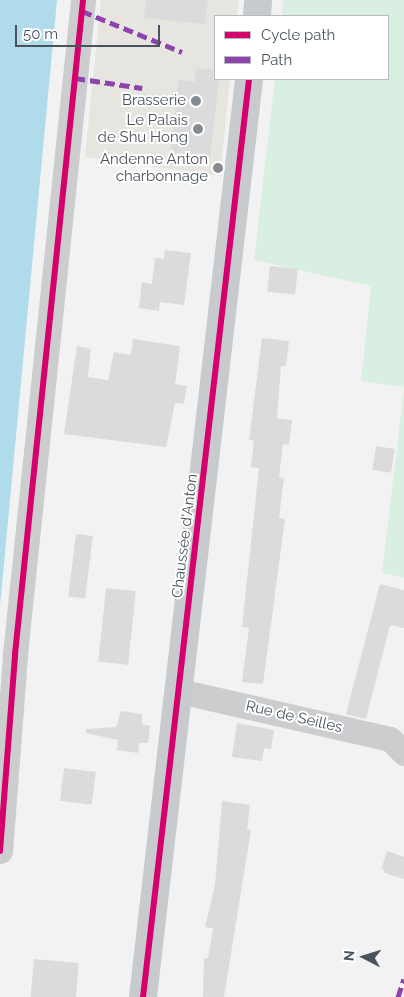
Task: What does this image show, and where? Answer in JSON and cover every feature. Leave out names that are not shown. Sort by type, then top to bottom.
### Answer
[{"type":"main road","points":[[256,15],[258,0]]},
{"type":"main road","name":"Chaussée d'Anton","points":[[143,997],[249,80]]},
{"type":"street","points":[[0,851],[15,654],[83,0]]},
{"type":"street","name":"Rue de Seilles","points":[[179,691],[390,739],[404,753]]},
{"type":"shaded area","points":[[101,0],[239,0],[237,15],[214,15],[214,80],[230,80],[220,176],[85,157]]},
{"type":"green space","points":[[283,0],[404,0],[404,387],[361,381],[371,286],[254,260],[275,80],[389,80],[389,15],[282,15]]},
{"type":"green space","points":[[404,389],[404,578],[382,573]]},
{"type":"water","points":[[0,0],[57,0],[0,606]]},
{"type":"building","points":[[146,0],[208,0],[205,24],[144,18]]},
{"type":"building","points":[[196,68],[214,70],[214,80],[219,80],[210,157],[170,152],[179,80],[195,82]]},
{"type":"building","points":[[165,250],[191,253],[184,305],[160,302],[159,311],[139,308],[142,282],[152,284],[155,258],[164,259]]},
{"type":"building","points":[[270,266],[298,269],[295,295],[267,292]]},
{"type":"building","points":[[262,338],[289,341],[286,366],[281,366],[277,418],[292,420],[289,445],[283,444],[279,477],[284,478],[279,518],[285,519],[263,684],[242,682],[249,628],[242,627],[259,468],[251,467],[254,440],[249,440]]},
{"type":"building","points":[[133,339],[180,346],[175,384],[187,386],[184,404],[175,403],[166,447],[64,434],[77,346],[91,349],[88,377],[108,380],[114,352],[131,355]]},
{"type":"building","points":[[376,446],[395,449],[391,473],[372,470]]},
{"type":"building","points":[[76,534],[93,536],[85,599],[68,597]]},
{"type":"building","points":[[380,584],[404,590],[404,628],[390,625],[366,719],[346,714]]},
{"type":"building","points":[[106,588],[136,591],[128,665],[98,662]]},
{"type":"building","points":[[121,711],[142,714],[142,724],[150,726],[148,743],[139,743],[138,753],[117,750],[118,740],[86,733],[86,729],[116,727]]},
{"type":"building","points":[[237,723],[274,730],[271,749],[264,748],[262,761],[232,757]]},
{"type":"building","points":[[64,768],[96,772],[92,805],[60,801]]},
{"type":"building","points":[[222,801],[250,805],[247,830],[251,830],[224,997],[203,997],[204,958],[208,958],[213,928],[205,927],[215,885]]},
{"type":"building","points":[[387,851],[404,857],[404,879],[385,873],[382,867]]},
{"type":"building","points":[[34,959],[79,963],[76,997],[31,997]]},
{"type":"marked path","points":[[82,11],[182,52]]},
{"type":"marked path","points":[[75,78],[142,88]]},
{"type":"marked path","points":[[398,997],[404,979]]},
{"type":"cycle path","points":[[0,851],[15,654],[83,0]]},
{"type":"cycle path","points":[[143,997],[249,80]]},
{"type":"place","name":"Brasserie","points":[[196,101]]},
{"type":"place","name":"Le Palais de Shu Hong","points":[[198,129]]},
{"type":"place","name":"Andenne Anton charbonnage","points":[[218,168]]}]
